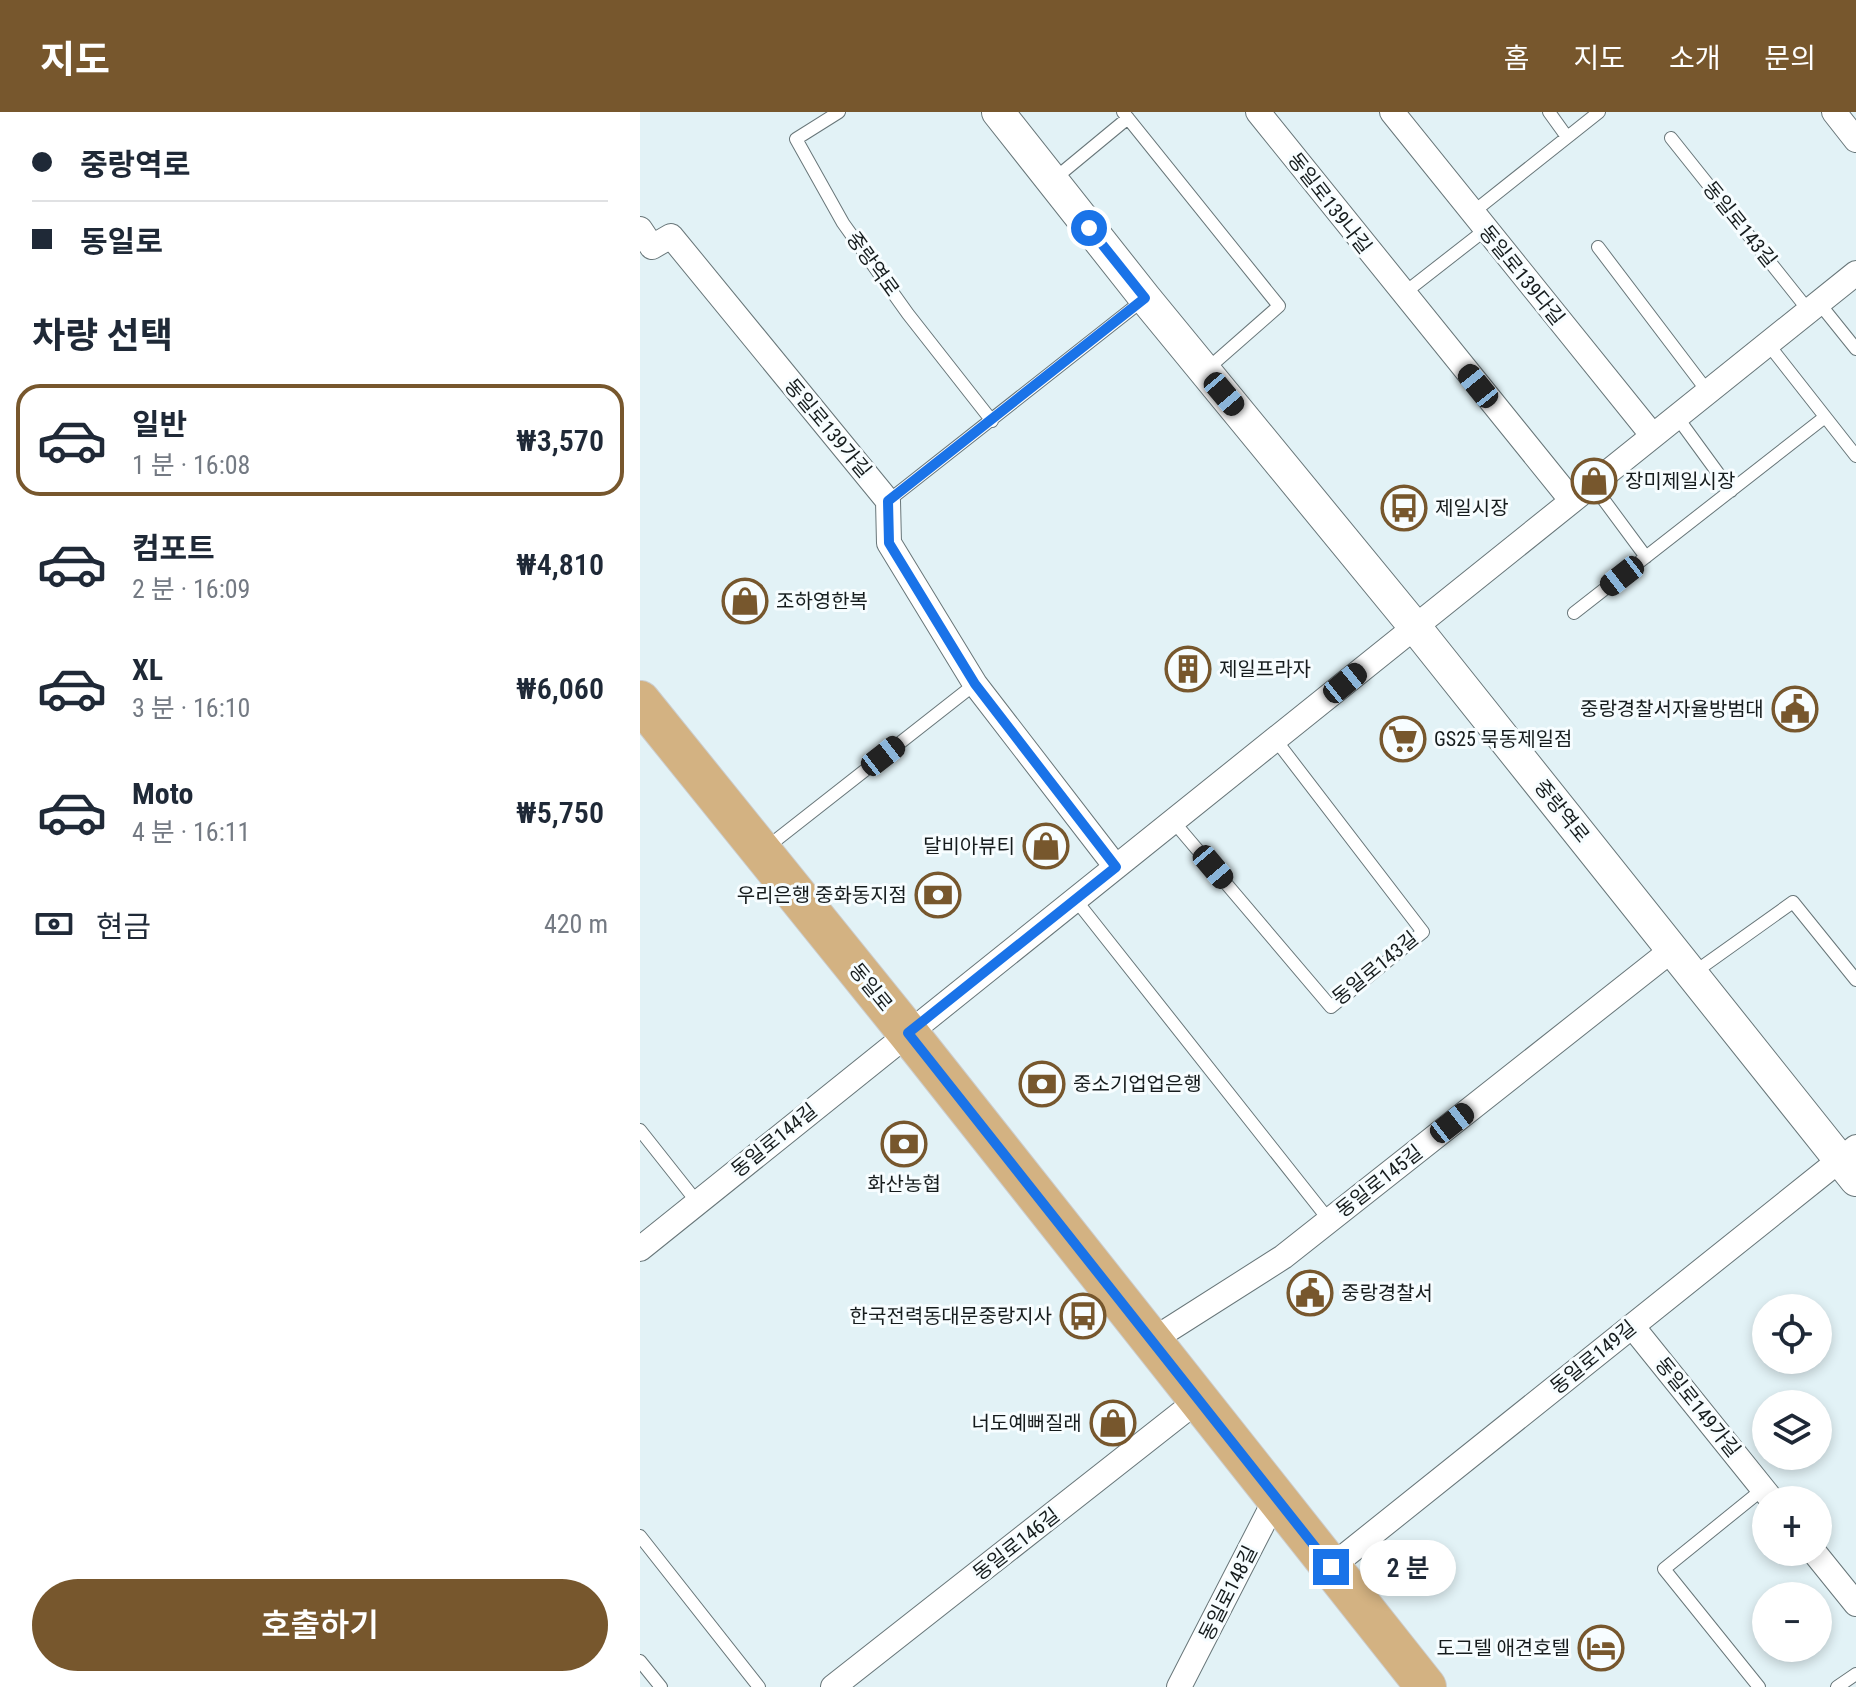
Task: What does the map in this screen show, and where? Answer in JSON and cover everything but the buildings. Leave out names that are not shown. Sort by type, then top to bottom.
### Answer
[{"type":"main road","name":"동일로","points":[[640,701],[908,1033],[1426,1687]]},
{"type":"street","name":"중랑역로","points":[[998,112],[1683,962],[1851,1162]]},
{"type":"street","name":"동일로139나길","points":[[1258,112],[1572,501]]},
{"type":"street","name":"동일로139다길","points":[[1392,112],[1653,436]]},
{"type":"street","points":[[1834,112],[1856,140]]},
{"type":"street","name":"동일로139가길","points":[[640,229],[652,247],[671,236],[888,501]]},
{"type":"street","points":[[908,1033],[1856,273]]},
{"type":"street","points":[[888,501],[889,543],[975,684],[1116,867]]},
{"type":"street","name":"동일로145길","points":[[1151,1341],[1283,1257],[1329,1220],[1683,962]]},
{"type":"street","name":"동일로144길","points":[[640,1249],[908,1033]]},
{"type":"street","name":"동일로149길","points":[[1331,1567],[1632,1326],[1851,1162]]},
{"type":"street","name":"동일로149가길","points":[[1632,1326],[1761,1486]]},
{"type":"street","name":"동일로146길","points":[[833,1687],[1198,1400]]},
{"type":"street","name":"동일로148길","points":[[1179,1687],[1276,1498]]},
{"type":"street","points":[[1825,1566],[1856,1604]]},
{"type":"lane","name":"중랑역로","points":[[839,112],[796,139],[843,223],[908,314],[992,421]]},
{"type":"lane","points":[[1549,112],[1567,137]]},
{"type":"lane","points":[[1403,294],[1567,137],[1599,112]]},
{"type":"lane","points":[[1052,181],[1126,115],[1279,306],[1205,371]]},
{"type":"lane","name":"동일로143길","points":[[1671,138],[1814,307],[1856,349]]},
{"type":"lane","points":[[1598,247],[1708,392]]},
{"type":"lane","points":[[888,501],[1145,298]]},
{"type":"lane","points":[[1768,344],[1856,456]]},
{"type":"lane","points":[[1677,417],[1731,491]]},
{"type":"lane","points":[[1574,613],[1825,417]]},
{"type":"lane","points":[[1592,484],[1646,557]]},
{"type":"lane","points":[[761,852],[975,684]]},
{"type":"lane","name":"동일로143길","points":[[1173,821],[1331,1007],[1423,932],[1275,739]]},
{"type":"lane","points":[[1075,899],[1329,1220]]},
{"type":"lane","points":[[1683,962],[1793,902],[1856,980]]},
{"type":"lane","points":[[640,1130],[697,1202]]},
{"type":"lane","name":"동일로149가길","points":[[1752,1505],[1664,1569],[1759,1687]]},
{"type":"lane","points":[[640,1536],[759,1687]]},
{"type":"lane","points":[[640,1661],[661,1687]]},
{"type":"lane","points":[[1837,1687],[1856,1674]]},
{"type":"place","name":"장미제일시장","points":[[1594,481]]},
{"type":"place","name":"제일시장","points":[[1404,508]]},
{"type":"place","name":"조하영한복","points":[[745,601]]},
{"type":"place","name":"제일프라자","points":[[1188,669]]},
{"type":"place","name":"중랑경찰서자율방범대","points":[[1795,709]]},
{"type":"place","name":"GS25 묵동제일점","points":[[1403,739]]},
{"type":"place","name":"달비아뷰티","points":[[1046,846]]},
{"type":"place","name":"우리은행 중화동지점","points":[[938,895]]},
{"type":"place","name":"중소기업업은행","points":[[1042,1084]]},
{"type":"place","name":"화산농협","points":[[904,1144]]},
{"type":"place","name":"중랑경찰서","points":[[1310,1293]]},
{"type":"place","name":"한국전력동대문중랑지사","points":[[1083,1316]]},
{"type":"place","name":"너도예뻐질래","points":[[1113,1423]]},
{"type":"place","name":"도그텔 애견호텔","points":[[1601,1648]]},
{"type":"route","points":[[1089,228],[1145,298],[888,501],[889,543],[975,684],[1116,867],[908,1033],[1331,1567]]}]
